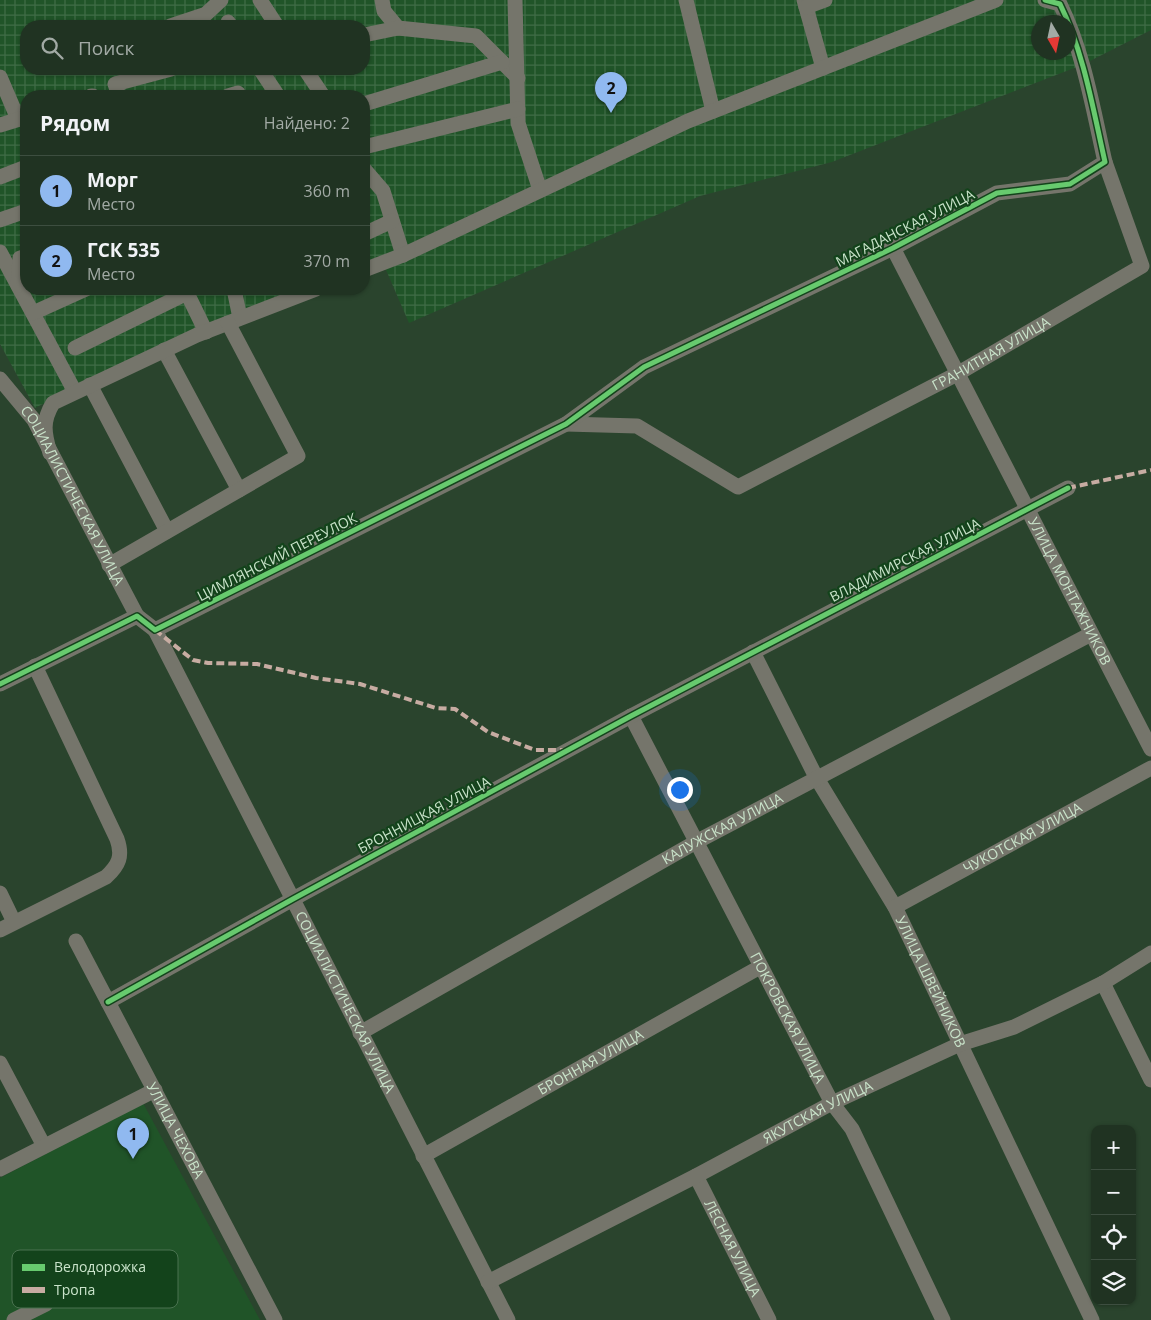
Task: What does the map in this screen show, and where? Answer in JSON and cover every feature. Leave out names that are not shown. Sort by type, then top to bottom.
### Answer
[{"type":"street","points":[[188,20],[206,14],[221,0]]},
{"type":"street","points":[[260,0],[273,20]]},
{"type":"street","points":[[382,0],[384,11],[398,28]]},
{"type":"street","points":[[515,0],[518,124],[540,190]]},
{"type":"street","points":[[686,0],[713,111]]},
{"type":"street","points":[[823,68],[805,4],[825,0]]},
{"type":"street","points":[[370,268],[402,255],[713,111],[996,0]]},
{"type":"street","points":[[1046,0],[1060,4],[1070,25],[1088,88],[1104,162]]},
{"type":"street","points":[[370,34],[398,28],[476,36],[518,78]]},
{"type":"street","points":[[370,102],[502,62]]},
{"type":"street","points":[[117,90],[115,84],[149,75]]},
{"type":"street","points":[[264,75],[274,90]]},
{"type":"street","points":[[309,75],[319,90]]},
{"type":"street","points":[[0,77],[20,114]]},
{"type":"street","points":[[370,145],[518,108]]},
{"type":"street","points":[[0,125],[20,119]]},
{"type":"street","name":"МАГАДАНСКАЯ УЛИЦА","points":[[566,424],[644,367],[893,248],[997,193],[1070,184],[1104,162]]},
{"type":"street","name":"ГРАНИТНАЯ УЛИЦА","points":[[566,424],[637,426],[738,487],[957,374],[1142,266],[1104,162]]},
{"type":"street","points":[[0,177],[20,170]]},
{"type":"street","points":[[370,176],[383,191],[402,255]]},
{"type":"street","points":[[0,220],[20,212]]},
{"type":"street","points":[[370,231],[392,222]]},
{"type":"street","name":"УЛИЦА МОНТАЖНИКОВ","points":[[893,248],[1151,749]]},
{"type":"street","points":[[0,252],[20,290]]},
{"type":"street","points":[[18,286],[20,258]]},
{"type":"street","points":[[23,295],[75,392]]},
{"type":"street","points":[[33,313],[73,295]]},
{"type":"street","points":[[75,348],[184,295]]},
{"type":"street","points":[[189,295],[206,332]]},
{"type":"street","points":[[109,565],[298,456],[234,321],[234,295]]},
{"type":"street","points":[[50,453],[44,432],[44,419],[53,403],[164,350],[301,295]]},
{"type":"street","points":[[164,350],[239,490]]},
{"type":"street","name":"СОЦИАЛИСТИЧЕСКАЯ УЛИЦА","points":[[0,379],[34,420],[137,616]]},
{"type":"street","points":[[90,385],[167,531]]},
{"type":"street","name":"ЦИМЛЯНСКИЙ ПЕРЕУЛОК","points":[[155,630],[566,424]]},
{"type":"street","name":"ВЛАДИМИРСКАЯ УЛИЦА","points":[[753,652],[1068,488]]},
{"type":"street","points":[[0,684],[137,616],[155,630]]},
{"type":"street","name":"СОЦИАЛИСТИЧЕСКАЯ УЛИЦА","points":[[155,630],[508,1320]]},
{"type":"street","name":"КАЛУЖСКАЯ УЛИЦА","points":[[360,1032],[696,842],[816,777],[1091,634]]},
{"type":"street","name":"БРОННИЦКАЯ УЛИЦА","points":[[108,1002],[293,898],[753,652]]},
{"type":"street","name":"УЛИЦА ШВЕЙНИКОВ","points":[[753,652],[816,777],[895,907],[1092,1320]]},
{"type":"street","points":[[0,930],[106,876],[117,864],[121,850],[35,666]]},
{"type":"street","name":"ПОКРОВСКАЯ УЛИЦА","points":[[631,716],[832,1103],[852,1129],[943,1320]]},
{"type":"street","name":"ЧУКОТСКАЯ УЛИЦА","points":[[895,907],[1151,768]]},
{"type":"street","points":[[0,893],[14,922]]},
{"type":"street","name":"УЛИЦА ЧЕХОВА","points":[[76,941],[274,1320]]},
{"type":"street","name":"ЯКУТСКАЯ УЛИЦА","points":[[488,1282],[696,1176],[832,1103],[960,1044],[1014,1027],[1103,982],[1151,953]]},
{"type":"street","name":"БРОННАЯ УЛИЦА","points":[[423,1156],[760,967]]},
{"type":"street","points":[[1103,982],[1151,1080]]},
{"type":"street","points":[[0,1063],[44,1146]]},
{"type":"street","points":[[0,1169],[155,1090]]},
{"type":"street","name":"ЛЕСНАЯ УЛИЦА","points":[[696,1176],[768,1320]]},
{"type":"street","points":[[14,1320],[38,1308]]},
{"type":"shaded area","points":[[0,0],[1151,0],[1151,30],[1082,65],[832,162],[700,196],[409,323],[380,256],[370,260],[370,90],[20,90],[20,295],[284,295],[88,381],[35,408],[0,344]]},
{"type":"shaded area","points":[[143,1103],[260,1320],[0,1320],[0,1178]]},
{"type":"marked path","points":[[1068,488],[1151,470]]},
{"type":"marked path","points":[[155,630],[193,660],[208,663],[257,664],[316,678],[360,684],[436,708],[455,709],[488,732],[535,750],[563,750]]},
{"type":"cycle path","points":[[0,684],[137,616],[155,630],[566,424],[644,367],[893,248],[997,193],[1070,184],[1105,162],[1082,62],[1068,23],[1060,4],[1045,0]]},
{"type":"cycle path","points":[[108,1002],[293,899],[631,716],[1068,488]]},
{"type":"place","name":"ГСК 535","points":[[611,113]]},
{"type":"place","name":"Морг","points":[[133,1159]]}]
